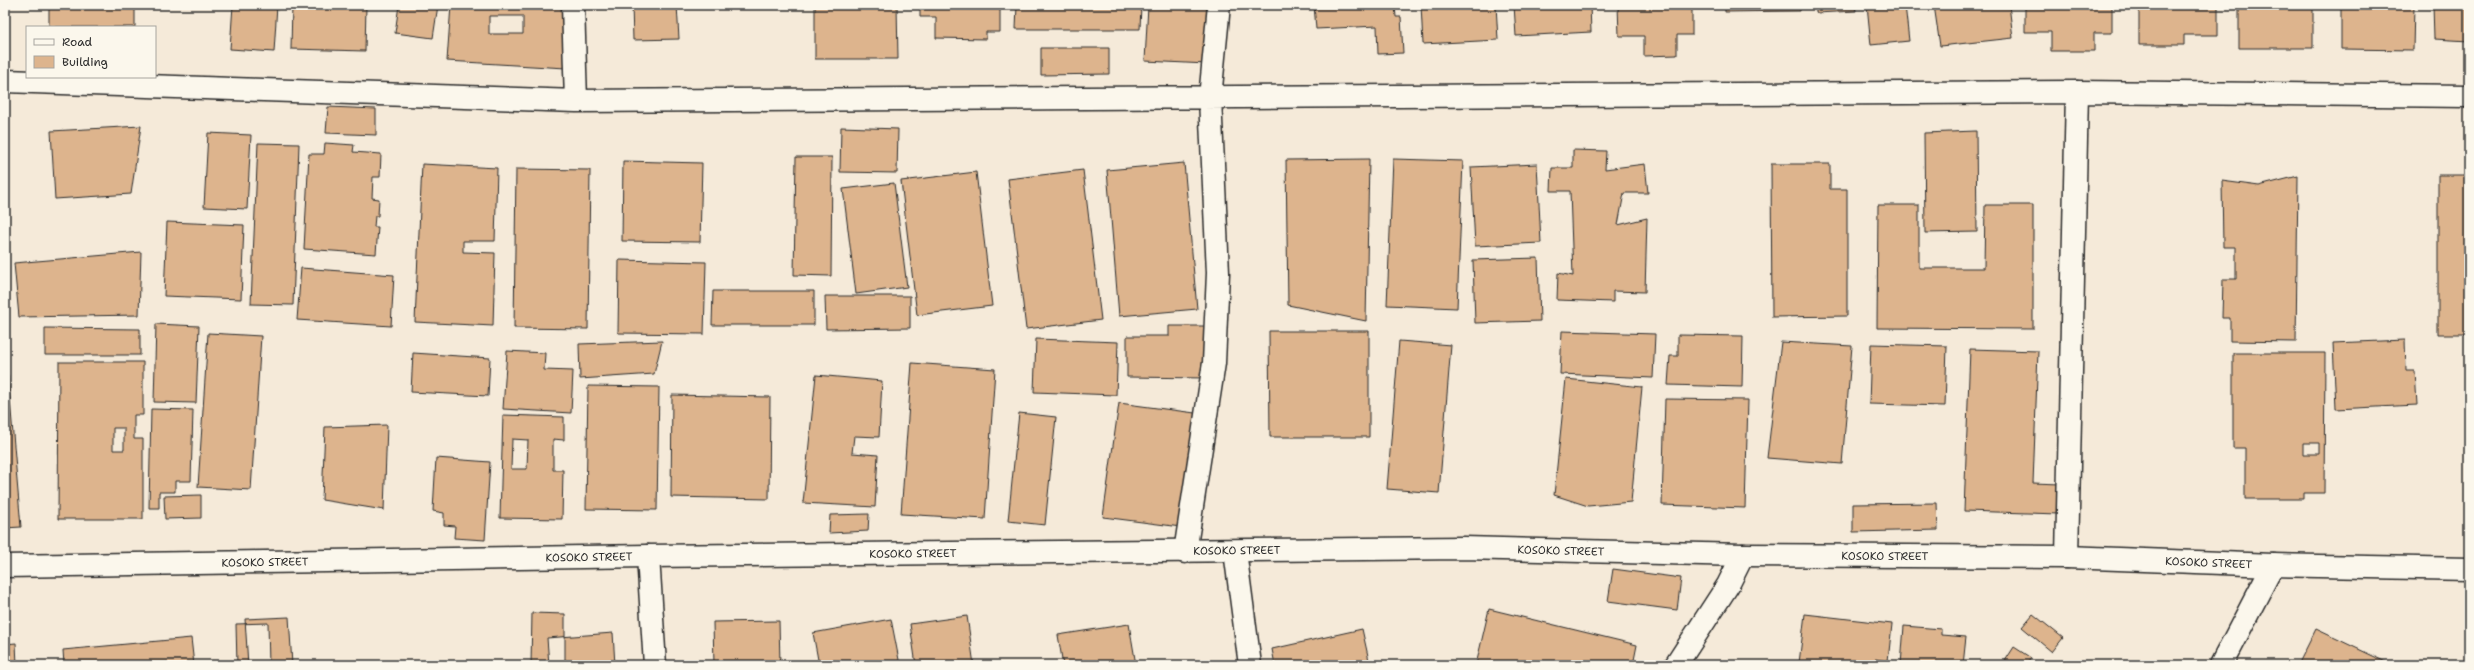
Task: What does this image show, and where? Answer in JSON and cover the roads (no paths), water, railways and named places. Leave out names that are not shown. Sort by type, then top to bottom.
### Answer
[{"type":"street","points":[[573,5],[576,101]]},
{"type":"street","points":[[1185,552],[1214,363],[1218,273],[1210,98],[1218,5]]},
{"type":"street","points":[[5,82],[576,101],[2076,92],[2469,96]]},
{"type":"street","points":[[2067,557],[2076,92]]},
{"type":"street","name":"KOSOKO STREET","points":[[5,566],[648,556],[1185,552],[1464,548],[1743,554],[2067,557],[2273,565],[2469,569]]},
{"type":"street","points":[[1235,551],[1250,665]]},
{"type":"street","points":[[1676,665],[1728,585],[1743,554]]},
{"type":"street","points":[[648,556],[654,665]]},
{"type":"street","points":[[2221,665],[2273,565]]}]
